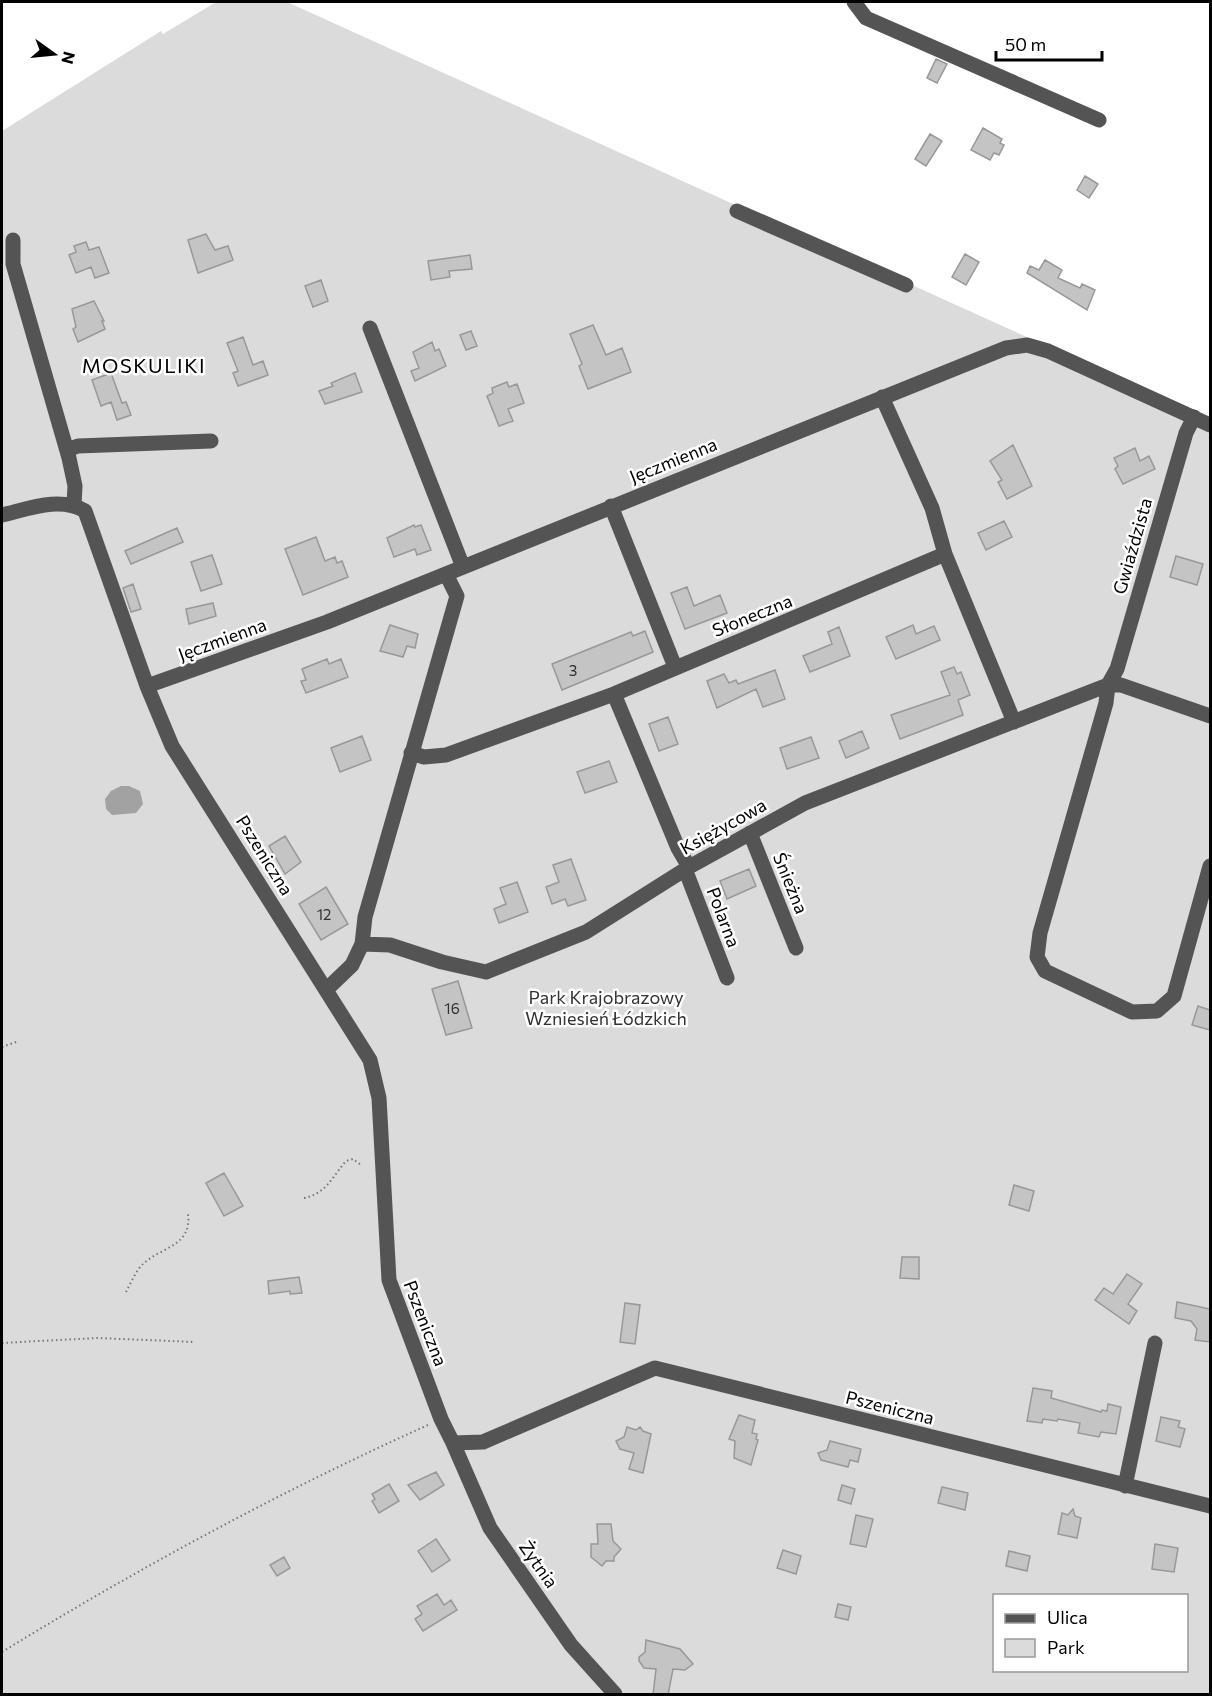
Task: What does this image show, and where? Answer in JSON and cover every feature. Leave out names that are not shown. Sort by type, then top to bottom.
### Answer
[{"type":"street","points":[[854,2],[866,18],[1100,120]]},
{"type":"street","points":[[737,211],[906,285]]},
{"type":"street","points":[[2,515],[59,503],[74,505],[75,486],[67,450],[13,264],[13,240]]},
{"type":"street","points":[[370,328],[463,567]]},
{"type":"street","name":"Jęczmienna","points":[[147,686],[327,622],[1006,348],[1027,345],[1048,351],[1210,425]]},
{"type":"street","points":[[882,397],[932,508],[945,554],[1014,722]]},
{"type":"street","name":"Gwiaździsta","points":[[1194,417],[1186,433],[1117,669],[1108,685],[1106,703],[1040,933],[1037,957],[1045,971],[1132,1012],[1157,1011],[1174,996],[1210,866]]},
{"type":"street","points":[[67,450],[78,446],[211,441]]},
{"type":"street","name":"Pszeniczna","points":[[74,505],[85,511],[91,524],[147,686],[172,746],[370,1060],[379,1098],[389,1280],[441,1419],[453,1443],[483,1442],[655,1368],[1210,1506]]},
{"type":"street","points":[[611,506],[675,667]]},
{"type":"street","name":"Słoneczna","points":[[411,753],[424,757],[446,755],[614,694],[945,554]]},
{"type":"street","points":[[327,989],[352,965],[362,944],[365,917],[457,596],[446,574]]},
{"type":"street","points":[[1108,685],[1121,685],[1210,716]]},
{"type":"street","name":"Księżycowa","points":[[362,944],[390,945],[441,962],[486,972],[586,932],[687,868],[805,803],[1108,685]]},
{"type":"street","name":"Polarna","points":[[614,694],[687,868],[727,978]]},
{"type":"street","name":"Śnieżna","points":[[750,833],[796,948]]},
{"type":"street","points":[[1125,1486],[1155,1343]]},
{"type":"street","name":"Żytnia","points":[[453,1443],[490,1528],[571,1645],[615,1695]]},
{"type":"path","points":[[2,1047],[19,1041]]},
{"type":"path","points":[[304,1198],[316,1195],[325,1188],[346,1161],[353,1159],[361,1164]]},
{"type":"path","points":[[126,1292],[144,1263],[171,1248],[186,1234],[188,1214]]},
{"type":"path","points":[[2,1343],[97,1338],[195,1342]]},
{"type":"path","points":[[2,1652],[189,1544],[356,1457],[441,1419]]},
{"type":"green space","name":"Park Krajobrazowy Wzniesień Łódzkich","points":[[216,2],[287,2],[1210,420],[1210,1694],[2,1694],[2,131],[161,31],[163,34]]},
{"type":"shaded area","points":[[121,786],[129,786],[140,791],[143,804],[136,813],[112,815],[106,809],[105,799],[111,791]]},
{"type":"building","points":[[936,59],[947,64],[937,83],[927,78]]},
{"type":"building","points":[[983,128],[1002,139],[1000,143],[1004,145],[999,155],[994,153],[990,160],[971,150]]},
{"type":"building","points":[[930,134],[942,141],[926,166],[915,159]]},
{"type":"building","points":[[1085,176],[1098,184],[1089,198],[1077,190]]},
{"type":"building","points":[[206,234],[215,250],[228,246],[233,260],[198,273],[188,240]]},
{"type":"building","points":[[86,242],[89,250],[99,247],[109,273],[95,278],[91,267],[76,273],[69,255],[76,252],[74,246]]},
{"type":"building","points":[[965,254],[979,262],[966,285],[952,277]]},
{"type":"building","points":[[470,255],[472,269],[449,271],[450,277],[431,280],[428,261]]},
{"type":"building","points":[[1045,260],[1062,270],[1058,278],[1080,288],[1082,284],[1095,290],[1087,310],[1027,273],[1030,266],[1039,270]]},
{"type":"building","points":[[321,280],[328,301],[313,307],[305,286]]},
{"type":"building","points":[[94,301],[104,321],[102,321],[105,329],[78,342],[73,329],[76,327],[72,309]]},
{"type":"building","points":[[593,325],[606,355],[622,348],[631,372],[588,389],[579,366],[582,364],[570,334]]},
{"type":"building","points":[[471,331],[477,346],[466,350],[460,335]]},
{"type":"building","points":[[243,337],[253,365],[263,361],[268,375],[238,386],[233,373],[238,371],[227,343]]},
{"type":"building","points":[[432,342],[435,351],[439,349],[446,366],[415,381],[411,371],[419,368],[413,352]]},
{"type":"building","points":[[111,373],[122,403],[126,402],[131,415],[117,420],[111,402],[101,406],[92,380]]},
{"type":"building","points":[[355,373],[362,392],[325,404],[319,391]]},
{"type":"building","points":[[507,382],[509,387],[517,384],[524,403],[508,409],[513,421],[499,426],[487,396],[493,393],[492,388]]},
{"type":"building","points":[[1013,445],[1032,486],[1007,499],[998,482],[1002,480],[990,461]]},
{"type":"building","points":[[1135,448],[1140,461],[1149,456],[1155,469],[1123,484],[1115,469],[1118,466],[1114,458]]},
{"type":"building","points":[[1004,521],[1012,537],[986,550],[978,533]]},
{"type":"building","points":[[414,525],[415,527],[421,525],[431,550],[417,555],[415,549],[394,557],[387,538]]},
{"type":"building","points":[[177,528],[183,542],[131,564],[125,551]]},
{"type":"building","points":[[316,537],[325,561],[335,557],[337,563],[342,561],[348,577],[303,595],[285,549]]},
{"type":"building","points":[[212,555],[222,584],[201,591],[191,562]]},
{"type":"building","points":[[1176,556],[1203,564],[1197,585],[1170,577]]},
{"type":"building","points":[[133,584],[141,609],[131,612],[123,588]]},
{"type":"building","points":[[687,587],[694,606],[720,595],[727,613],[685,629],[671,593]]},
{"type":"building","points":[[213,603],[216,616],[189,624],[186,609]]},
{"type":"building","points":[[390,625],[418,634],[415,648],[407,646],[403,657],[380,651]]},
{"type":"building","points":[[913,625],[916,634],[934,626],[940,640],[896,659],[886,637]]},
{"type":"building","points":[[839,627],[850,656],[810,672],[803,656],[832,644],[828,632]]},
{"type":"building","points":[[645,631],[653,652],[562,690],[552,664],[631,632],[633,636]]},
{"type":"building","points":[[327,659],[329,664],[341,659],[348,677],[306,693],[301,681],[306,680],[302,669]]},
{"type":"building","points":[[954,667],[957,674],[961,672],[970,695],[958,700],[963,715],[900,739],[891,715],[950,695],[941,672]]},
{"type":"building","points":[[775,670],[785,699],[763,707],[756,689],[717,708],[707,681],[724,674],[729,683],[736,680],[738,684]]},
{"type":"building","points":[[668,717],[678,744],[659,751],[649,724]]},
{"type":"building","points":[[862,731],[869,748],[846,758],[839,741]]},
{"type":"building","points":[[362,736],[371,760],[340,772],[331,748]]},
{"type":"building","points":[[811,737],[819,758],[787,769],[780,748]]},
{"type":"building","points":[[609,761],[617,782],[585,793],[577,772]]},
{"type":"building","points":[[285,836],[301,862],[285,874],[269,846]]},
{"type":"building","points":[[571,859],[586,900],[568,906],[565,899],[552,904],[546,887],[559,882],[553,865]]},
{"type":"building","points":[[749,869],[756,886],[727,899],[720,881]]},
{"type":"building","points":[[517,882],[528,912],[499,923],[494,909],[506,904],[500,888]]},
{"type":"building","points":[[326,887],[348,924],[321,940],[299,904]]},
{"type":"building","points":[[458,981],[472,1028],[446,1035],[432,989]]},
{"type":"building","points":[[1198,1006],[1210,1010],[1210,1030],[1192,1025]]},
{"type":"building","points":[[224,1173],[243,1206],[224,1216],[206,1183]]},
{"type":"building","points":[[1014,1185],[1034,1191],[1029,1211],[1009,1205]]},
{"type":"building","points":[[902,1257],[919,1257],[919,1279],[900,1278]]},
{"type":"building","points":[[1127,1274],[1142,1284],[1128,1304],[1137,1311],[1129,1324],[1095,1300],[1104,1288],[1113,1294]]},
{"type":"building","points":[[299,1277],[302,1293],[290,1294],[290,1291],[269,1294],[268,1281]]},
{"type":"building","points":[[1177,1302],[1210,1309],[1210,1342],[1195,1340],[1197,1329],[1191,1321],[1175,1318]]},
{"type":"building","points":[[625,1303],[640,1305],[635,1344],[620,1342]]},
{"type":"building","points":[[1033,1388],[1052,1391],[1051,1398],[1101,1412],[1102,1410],[1107,1411],[1108,1404],[1121,1407],[1116,1434],[1101,1432],[1099,1437],[1078,1433],[1080,1423],[1058,1419],[1057,1421],[1043,1419],[1042,1423],[1027,1421]]},
{"type":"building","points":[[739,1415],[755,1420],[752,1433],[757,1434],[756,1439],[758,1440],[751,1465],[734,1458],[735,1441],[729,1439]]},
{"type":"building","points":[[1161,1417],[1180,1421],[1178,1427],[1185,1429],[1180,1447],[1156,1441]]},
{"type":"building","points":[[627,1427],[636,1430],[640,1427],[651,1434],[643,1473],[629,1469],[634,1453],[620,1449],[616,1441],[624,1437]]},
{"type":"building","points":[[830,1441],[861,1449],[858,1462],[850,1460],[848,1467],[821,1460],[818,1453],[827,1450]]},
{"type":"building","points":[[436,1472],[444,1485],[420,1500],[408,1485]]},
{"type":"building","points":[[389,1484],[399,1501],[379,1513],[372,1501],[375,1499],[372,1494]]},
{"type":"building","points":[[842,1485],[855,1489],[851,1504],[838,1500]]},
{"type":"building","points":[[942,1487],[968,1493],[965,1510],[938,1503]]},
{"type":"building","points":[[1073,1509],[1075,1516],[1081,1518],[1077,1538],[1058,1534],[1062,1513],[1068,1515]]},
{"type":"building","points":[[856,1515],[873,1519],[866,1547],[850,1544]]},
{"type":"building","points":[[597,1524],[611,1524],[613,1541],[621,1549],[614,1557],[614,1561],[606,1561],[602,1566],[591,1557],[591,1544],[598,1544]]},
{"type":"building","points":[[436,1539],[450,1560],[432,1572],[418,1551]]},
{"type":"building","points":[[1155,1544],[1178,1548],[1174,1572],[1152,1569]]},
{"type":"building","points":[[783,1550],[801,1556],[796,1574],[777,1568]]},
{"type":"building","points":[[1009,1551],[1030,1556],[1027,1571],[1006,1566]]},
{"type":"building","points":[[284,1557],[290,1568],[277,1576],[270,1565]]},
{"type":"building","points":[[437,1594],[444,1605],[451,1600],[457,1610],[423,1631],[415,1619],[422,1614],[417,1606]]},
{"type":"building","points":[[838,1604],[851,1607],[848,1620],[835,1617]]},
{"type":"building","points":[[646,1640],[680,1649],[693,1664],[685,1670],[673,1669],[668,1695],[653,1695],[656,1669],[644,1668],[639,1661],[639,1657],[645,1652]]},
{"type":"district","name":"MOSKULIKI","points":[[144,365]]}]
